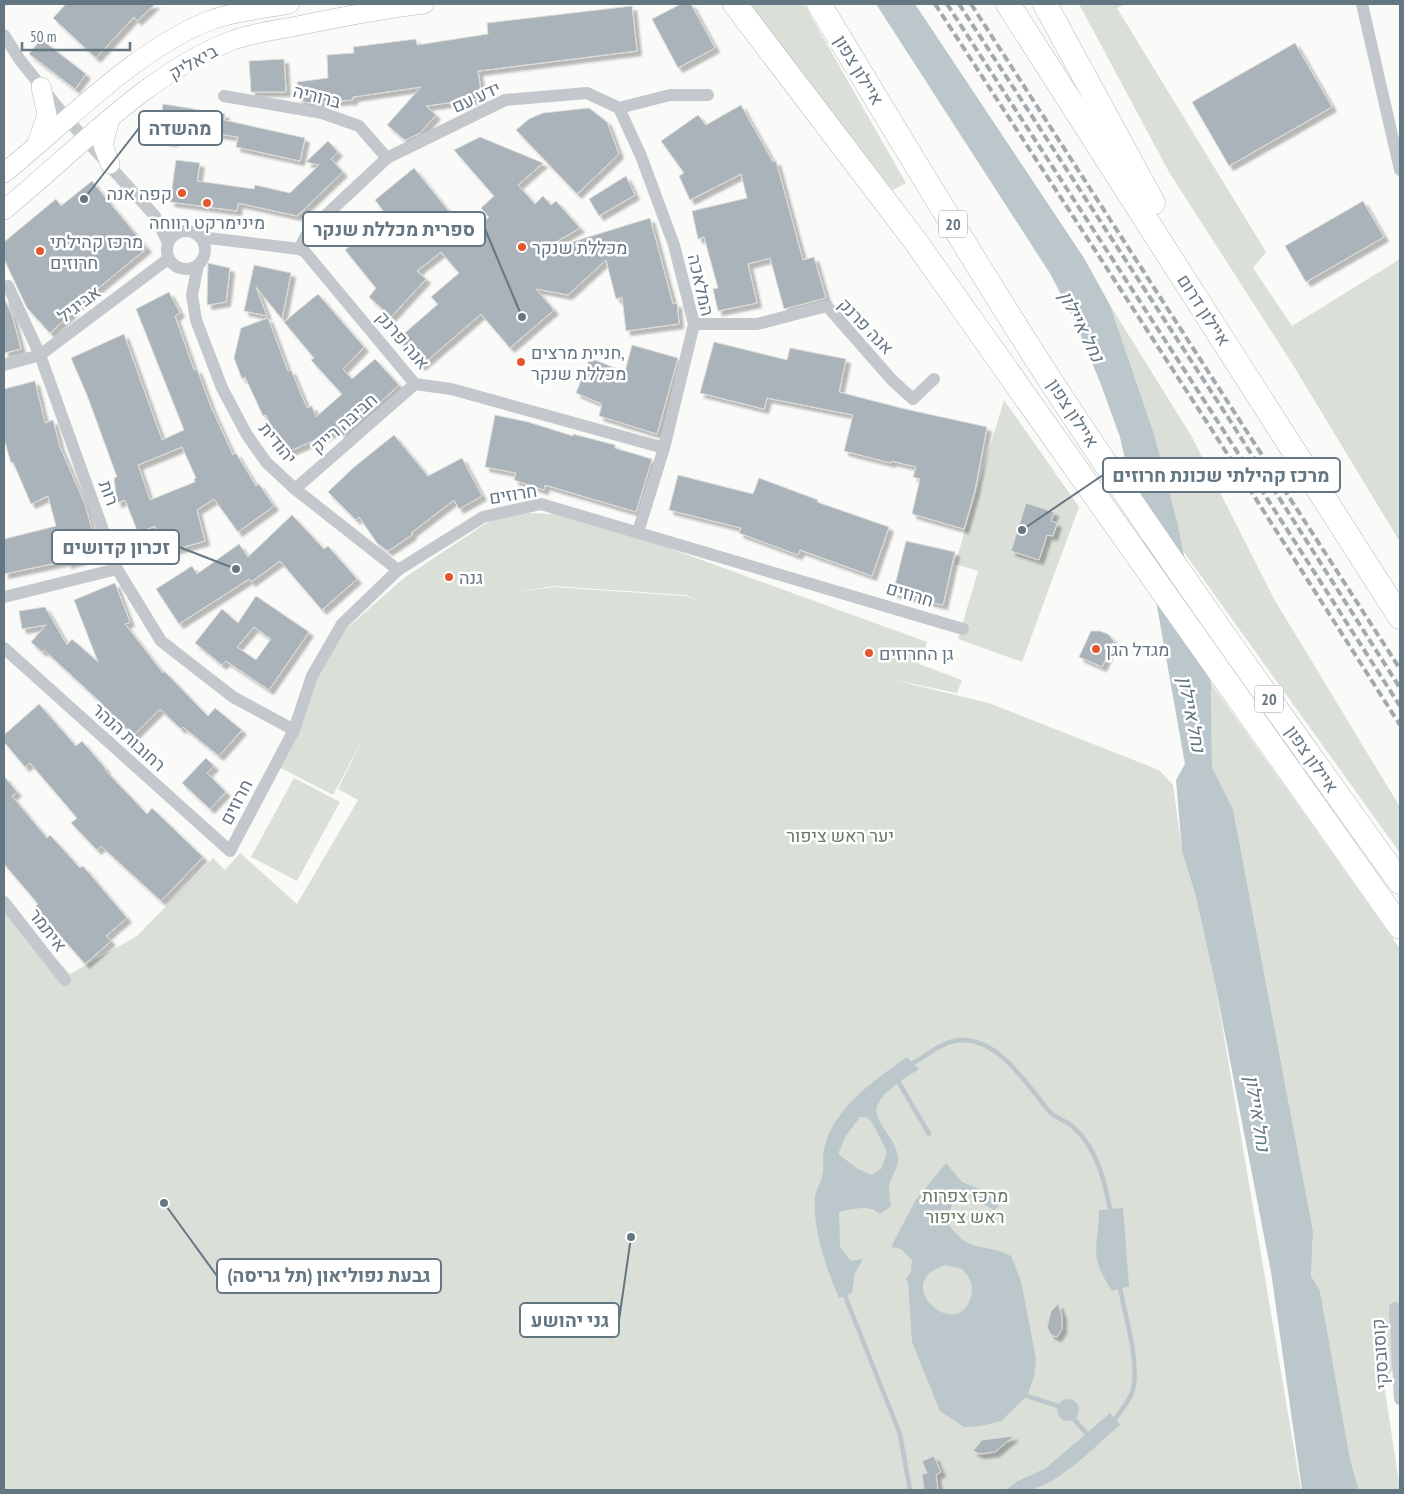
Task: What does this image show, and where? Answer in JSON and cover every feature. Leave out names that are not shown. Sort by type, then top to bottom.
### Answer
[{"type":"highway","points":[[735,4],[916,242],[1400,927]]},
{"type":"highway","name":"איילון צפון","points":[[819,4],[963,242],[1092,442],[1206,609],[1400,882]]},
{"type":"highway","name":"איילון דרום","points":[[1008,4],[1400,617]]},
{"type":"highway","points":[[1045,4],[1243,369]]},
{"type":"highway","points":[[1333,788],[1400,894]]},
{"type":"main road","name":"ביאליק","points":[[4,173],[135,65],[190,30],[212,20],[289,4]]},
{"type":"main road","name":"ביאליק","points":[[4,210],[110,119],[183,64],[231,41],[356,14],[424,4]]},
{"type":"main road","points":[[33,149],[41,136],[47,115],[41,87]]},
{"type":"main road","points":[[110,119],[103,145],[110,164]]},
{"type":"street","points":[[1362,4],[1374,65],[1400,170]]},
{"type":"street","points":[[4,35],[41,87],[155,216],[168,243],[168,259],[179,268],[188,269],[198,265],[205,253],[204,243],[200,237]]},
{"type":"street","name":"ידע עם","points":[[299,249],[308,232],[387,158],[505,100],[588,93],[619,108]]},
{"type":"street","points":[[619,108],[670,95],[708,95]]},
{"type":"street","name":"ברוריה","points":[[224,96],[322,113],[359,126],[387,158]]},
{"type":"street","name":"המלאכה","points":[[619,108],[641,156],[674,245],[694,324],[664,448],[638,532]]},
{"type":"street","points":[[155,216],[179,232]]},
{"type":"street","points":[[168,243],[179,232],[189,231],[200,237],[299,249]]},
{"type":"street","name":"אנה פרנק","points":[[299,249],[312,260],[415,384],[451,389],[664,448]]},
{"type":"street","name":"אביגיל","points":[[4,365],[40,355],[168,259]]},
{"type":"street","name":"יהודית","points":[[192,295],[198,265]]},
{"type":"street","name":"יהודית","points":[[179,268],[192,295],[196,320],[222,388],[243,427],[266,462],[295,489],[398,570]]},
{"type":"street","name":"רות","points":[[8,286],[40,355],[118,569],[161,641],[233,698],[294,730]]},
{"type":"street","name":"אנה פרנק","points":[[694,324],[757,324],[827,306],[892,380],[913,399],[934,379]]},
{"type":"street","name":"חביבה רייק","points":[[295,489],[415,384]]},
{"type":"street","name":"חרוזים","points":[[230,851],[294,730],[312,676],[342,624],[398,570],[483,517],[541,504],[963,628]]},
{"type":"street","points":[[4,597],[118,569]]},
{"type":"street","name":"רחובות הנהר","points":[[4,648],[230,851]]},
{"type":"street","name":"איתמר","points":[[4,902],[65,980]]},
{"type":"street","name":"קוסובסקי","points":[[1394,1308],[1400,1399]]},
{"type":"green space","points":[[746,4],[804,4],[906,183],[889,192]]},
{"type":"green space","points":[[1079,4],[1125,4],[1117,8],[1266,252],[1253,268],[1292,326],[1400,259],[1400,542],[1293,365],[1169,172]]},
{"type":"green space","points":[[1110,305],[1192,437],[1274,599],[1400,807],[1400,853],[1183,551],[1154,434]]},
{"type":"green space","points":[[1004,400],[1079,507],[1022,662],[958,639],[978,571],[955,564]]},
{"type":"green space","points":[[529,513],[554,514],[636,536],[927,642],[919,664],[962,680],[957,693],[885,678],[989,703],[1159,770],[1173,785],[1182,851],[1196,897],[1215,983],[1301,1490],[4,1490],[4,903],[70,974],[137,936],[213,858],[225,870],[240,853],[297,904],[358,800],[338,789],[363,738],[333,795],[279,767],[317,676],[346,629],[404,578],[485,524],[498,518]],"holes":[[[553,586],[686,595],[699,601],[686,596],[553,587],[512,593]]]},
{"type":"green space","points":[[1211,683],[1400,949],[1400,1348],[1385,1390],[1400,1490],[1359,1490],[1350,1459],[1320,1291],[1311,1276],[1313,1231],[1233,809],[1212,767]]},
{"type":"green space","points":[[294,778],[340,802],[297,881],[251,857]]},
{"type":"water","name":"נחל איילון","points":[[876,4],[915,4],[1084,258],[1110,305],[1154,434],[1177,522],[1211,683],[1212,767],[1233,809],[1313,1231],[1311,1276],[1320,1291],[1350,1459],[1359,1490],[1302,1490],[1271,1272],[1215,983],[1196,897],[1182,851],[1176,780],[1185,764],[1153,584],[1120,437],[1076,324],[1051,275]]},
{"type":"water","points":[[907,1057],[919,1069],[891,1088],[879,1101],[877,1108],[879,1120],[895,1145],[898,1157],[897,1167],[889,1185],[891,1206],[880,1214],[866,1208],[839,1212],[840,1247],[851,1261],[863,1259],[855,1273],[852,1293],[839,1298],[825,1262],[816,1224],[815,1198],[822,1175],[824,1148],[830,1131],[838,1118],[858,1095]],"holes":[[[860,1117],[867,1117],[872,1122],[887,1152],[881,1169],[872,1175],[858,1169],[838,1154],[845,1137]]]},
{"type":"water","points":[[946,1163],[962,1182],[987,1192],[998,1201],[999,1206],[994,1210],[966,1194],[961,1196],[952,1206],[949,1225],[964,1241],[1011,1256],[1021,1281],[1036,1359],[1034,1377],[1027,1396],[1001,1421],[981,1426],[964,1427],[940,1411],[912,1342],[908,1283],[906,1279],[911,1272],[912,1260],[901,1249],[891,1247],[915,1201]],"holes":[[[946,1265],[962,1269],[971,1282],[971,1297],[963,1310],[953,1314],[941,1312],[931,1305],[924,1295],[923,1284],[930,1273]]]},
{"type":"water","points":[[1123,1208],[1129,1286],[1112,1291],[1099,1268],[1097,1259],[1099,1210]]},
{"type":"water","points":[[1068,1399],[1076,1402],[1079,1410],[1076,1418],[1068,1421],[1060,1418],[1057,1410],[1060,1402]]},
{"type":"water","points":[[1110,1413],[1120,1425],[1065,1472],[1041,1486],[1029,1490],[1006,1490],[1016,1482],[1046,1468]]},
{"type":"building","points":[[66,4],[155,4],[137,21],[134,17],[96,58],[53,18]]},
{"type":"building","points":[[681,4],[691,4],[715,48],[678,68],[652,19]]},
{"type":"building","points":[[632,6],[637,51],[478,71],[482,98],[426,106],[436,115],[420,133],[405,140],[387,125],[421,87],[353,97],[353,100],[310,103],[299,101],[297,82],[328,78],[327,55],[354,53],[353,47],[416,39],[417,45],[488,34],[487,23]]},
{"type":"building","points":[[41,39],[86,74],[75,89],[29,54]]},
{"type":"building","points":[[1295,43],[1332,107],[1229,166],[1192,102]]},
{"type":"building","points":[[284,59],[286,92],[251,92],[249,61]]},
{"type":"building","points":[[163,104],[225,114],[224,120],[305,138],[300,161],[236,147],[238,137],[176,127],[173,142],[157,139]]},
{"type":"building","points":[[741,105],[773,162],[776,161],[803,260],[814,257],[826,298],[784,309],[770,258],[748,264],[757,303],[718,311],[713,289],[718,288],[704,237],[698,239],[692,211],[747,198],[741,174],[690,200],[679,176],[684,173],[661,141],[698,115],[706,125]]},
{"type":"building","points":[[589,108],[607,122],[619,154],[577,194],[516,130],[529,119],[543,113]]},
{"type":"building","points":[[480,137],[543,163],[518,185],[535,204],[543,196],[551,205],[556,201],[580,228],[554,243],[556,247],[650,218],[673,304],[677,303],[679,324],[626,331],[622,297],[616,299],[606,260],[568,295],[536,289],[554,310],[510,348],[481,314],[421,366],[398,339],[438,304],[431,297],[459,273],[441,252],[417,271],[426,279],[391,317],[369,297],[376,288],[345,250],[387,216],[375,200],[414,168],[468,235],[489,217],[481,208],[494,196],[454,150]]},
{"type":"building","points":[[328,141],[338,152],[331,159],[343,172],[297,216],[238,203],[237,211],[170,202],[176,160],[200,163],[197,181],[254,189],[255,185],[290,193],[319,165],[306,162]]},
{"type":"building","points":[[626,176],[635,195],[599,216],[589,199]]},
{"type":"building","points":[[92,181],[147,248],[73,309],[74,311],[50,333],[27,308],[4,259],[4,242],[56,199],[61,206]]},
{"type":"building","points":[[1363,201],[1384,237],[1306,282],[1285,246]]},
{"type":"building","points":[[208,263],[230,268],[226,302],[207,305]]},
{"type":"building","points":[[254,265],[291,273],[282,319],[256,287],[267,316],[244,311]]},
{"type":"building","points":[[169,292],[180,313],[175,316],[194,370],[197,369],[211,407],[233,455],[236,453],[256,486],[259,484],[274,506],[238,532],[214,499],[197,510],[205,541],[163,553],[155,526],[138,533],[125,500],[117,503],[114,478],[117,477],[87,395],[71,358],[124,334],[162,440],[184,430],[136,309]],"holes":[[[182,447],[196,478],[194,479],[195,482],[150,500],[138,465]]]},
{"type":"building","points":[[318,294],[364,347],[343,369],[352,379],[375,359],[399,385],[343,436],[338,430],[283,454],[266,415],[263,416],[245,377],[242,379],[234,358],[241,328],[268,318],[288,371],[291,370],[307,408],[312,406],[316,417],[342,394],[311,360],[314,358],[284,322]]},
{"type":"building","points":[[4,298],[12,315],[21,349],[4,353]]},
{"type":"building","points":[[714,342],[787,360],[790,348],[846,359],[839,392],[987,427],[975,490],[964,529],[912,514],[920,479],[913,477],[916,467],[892,461],[891,463],[844,451],[853,415],[767,398],[764,409],[700,393]]},
{"type":"building","points":[[632,345],[678,358],[657,434],[599,416],[602,404],[576,393],[590,358],[625,372]]},
{"type":"building","points":[[35,381],[45,423],[53,420],[60,447],[85,504],[99,555],[67,564],[66,561],[4,574],[4,539],[56,526],[48,496],[31,504],[13,462],[11,463],[4,439],[4,389]]},
{"type":"building","points":[[495,415],[615,445],[615,448],[652,459],[636,512],[545,485],[544,490],[514,480],[516,473],[485,467]]},
{"type":"building","points":[[394,435],[428,476],[462,458],[482,496],[459,509],[454,500],[411,533],[412,535],[388,551],[377,543],[359,517],[356,520],[328,492],[353,468]]},
{"type":"building","points":[[678,475],[753,494],[759,478],[818,500],[817,502],[889,527],[872,576],[800,550],[798,555],[739,533],[741,528],[669,510]]},
{"type":"building","points":[[1026,503],[1054,512],[1051,521],[1057,523],[1053,536],[1047,535],[1039,560],[1011,551]]},
{"type":"building","points":[[292,515],[324,549],[328,546],[357,579],[322,610],[280,561],[251,582],[249,579],[179,624],[156,589],[192,566],[197,574],[239,544],[248,557]]},
{"type":"building","points":[[906,541],[955,552],[943,605],[893,593]]},
{"type":"building","points":[[115,583],[130,622],[125,624],[163,673],[164,671],[208,716],[215,708],[242,730],[219,756],[183,727],[181,729],[160,709],[133,736],[98,700],[44,650],[42,652],[31,642],[46,625],[22,629],[19,611],[45,607],[67,645],[72,639],[98,662],[74,600]]},
{"type":"building","points":[[256,596],[309,632],[269,690],[226,661],[222,665],[195,643],[222,609],[238,623]],"holes":[[[254,627],[271,639],[256,660],[237,647]]]},
{"type":"building","name":"מגדל הגן","points":[[1091,631],[1100,631],[1108,634],[1114,641],[1102,667],[1079,657]]},
{"type":"building","points":[[39,704],[76,746],[82,741],[105,770],[147,814],[152,808],[203,857],[161,901],[101,846],[97,850],[71,823],[77,818],[30,763],[25,767],[4,742],[4,735]]},
{"type":"building","points":[[206,758],[214,766],[207,773],[226,792],[210,809],[182,783]]},
{"type":"building","points":[[4,776],[17,792],[12,796],[47,838],[50,835],[80,868],[83,866],[127,918],[106,936],[111,941],[85,964],[35,907],[38,904],[4,864]]},
{"type":"building","points":[[1058,1304],[1062,1315],[1062,1329],[1057,1337],[1051,1335],[1047,1327],[1051,1311]]},
{"type":"building","points":[[1014,1436],[995,1452],[980,1454],[973,1451],[982,1440]]},
{"type":"building","points":[[934,1456],[941,1472],[936,1475],[938,1490],[924,1490],[922,1474],[927,1473],[922,1461]]},
{"type":"waterway","points":[[913,1063],[950,1042],[966,1040],[980,1043],[994,1051],[1019,1073],[1050,1113],[1073,1127],[1088,1144],[1102,1175],[1110,1209]]},
{"type":"waterway","points":[[898,1081],[929,1134]]},
{"type":"waterway","points":[[1115,1419],[1132,1393],[1135,1369],[1120,1288]]},
{"type":"waterway","points":[[845,1296],[900,1434],[910,1490]]},
{"type":"waterway","points":[[1027,1396],[1058,1406]]},
{"type":"waterway","points":[[1074,1419],[1086,1433]]},
{"type":"railway","points":[[935,4],[1212,430],[1400,725]]},
{"type":"railway","points":[[947,4],[1400,706]]},
{"type":"railway","points":[[959,4],[1229,419],[1400,688]]},
{"type":"railway","points":[[971,4],[1400,669]]},
{"type":"place","name":"קפה אנה","points":[[182,193]]},
{"type":"place","name":"מהשדה","points":[[84,199]]},
{"type":"place","name":"מינימרקט רווחה","points":[[207,203]]},
{"type":"place","name":"מכללת שנקר","points":[[522,247]]},
{"type":"place","name":"מרכז קהילתי חרוזים","points":[[40,251]]},
{"type":"place","name":"ספרית מכללת שנקר","points":[[522,317]]},
{"type":"place","name":"חניית מרצים, מכללת שנקר","points":[[521,362]]},
{"type":"place","name":"מרכז קהילתי שכונת חרוזים","points":[[1022,530]]},
{"type":"place","name":"זכרון קדושים","points":[[236,569]]},
{"type":"place","name":"גנה","points":[[449,577]]},
{"type":"place","name":"מגדל הגן","points":[[1096,649]]},
{"type":"place","name":"גן החרוזים","points":[[869,653]]},
{"type":"place","name":"גבעת נפוליאון (תל גריסה)","points":[[164,1203]]},
{"type":"place","name":"גני יהושע","points":[[631,1237]]},
{"type":"park label","name":"יער ראש ציפור","points":[[840,835]]},
{"type":"park label","name":"מרכז צפרות ראש ציפור","points":[[965,1205]]}]
